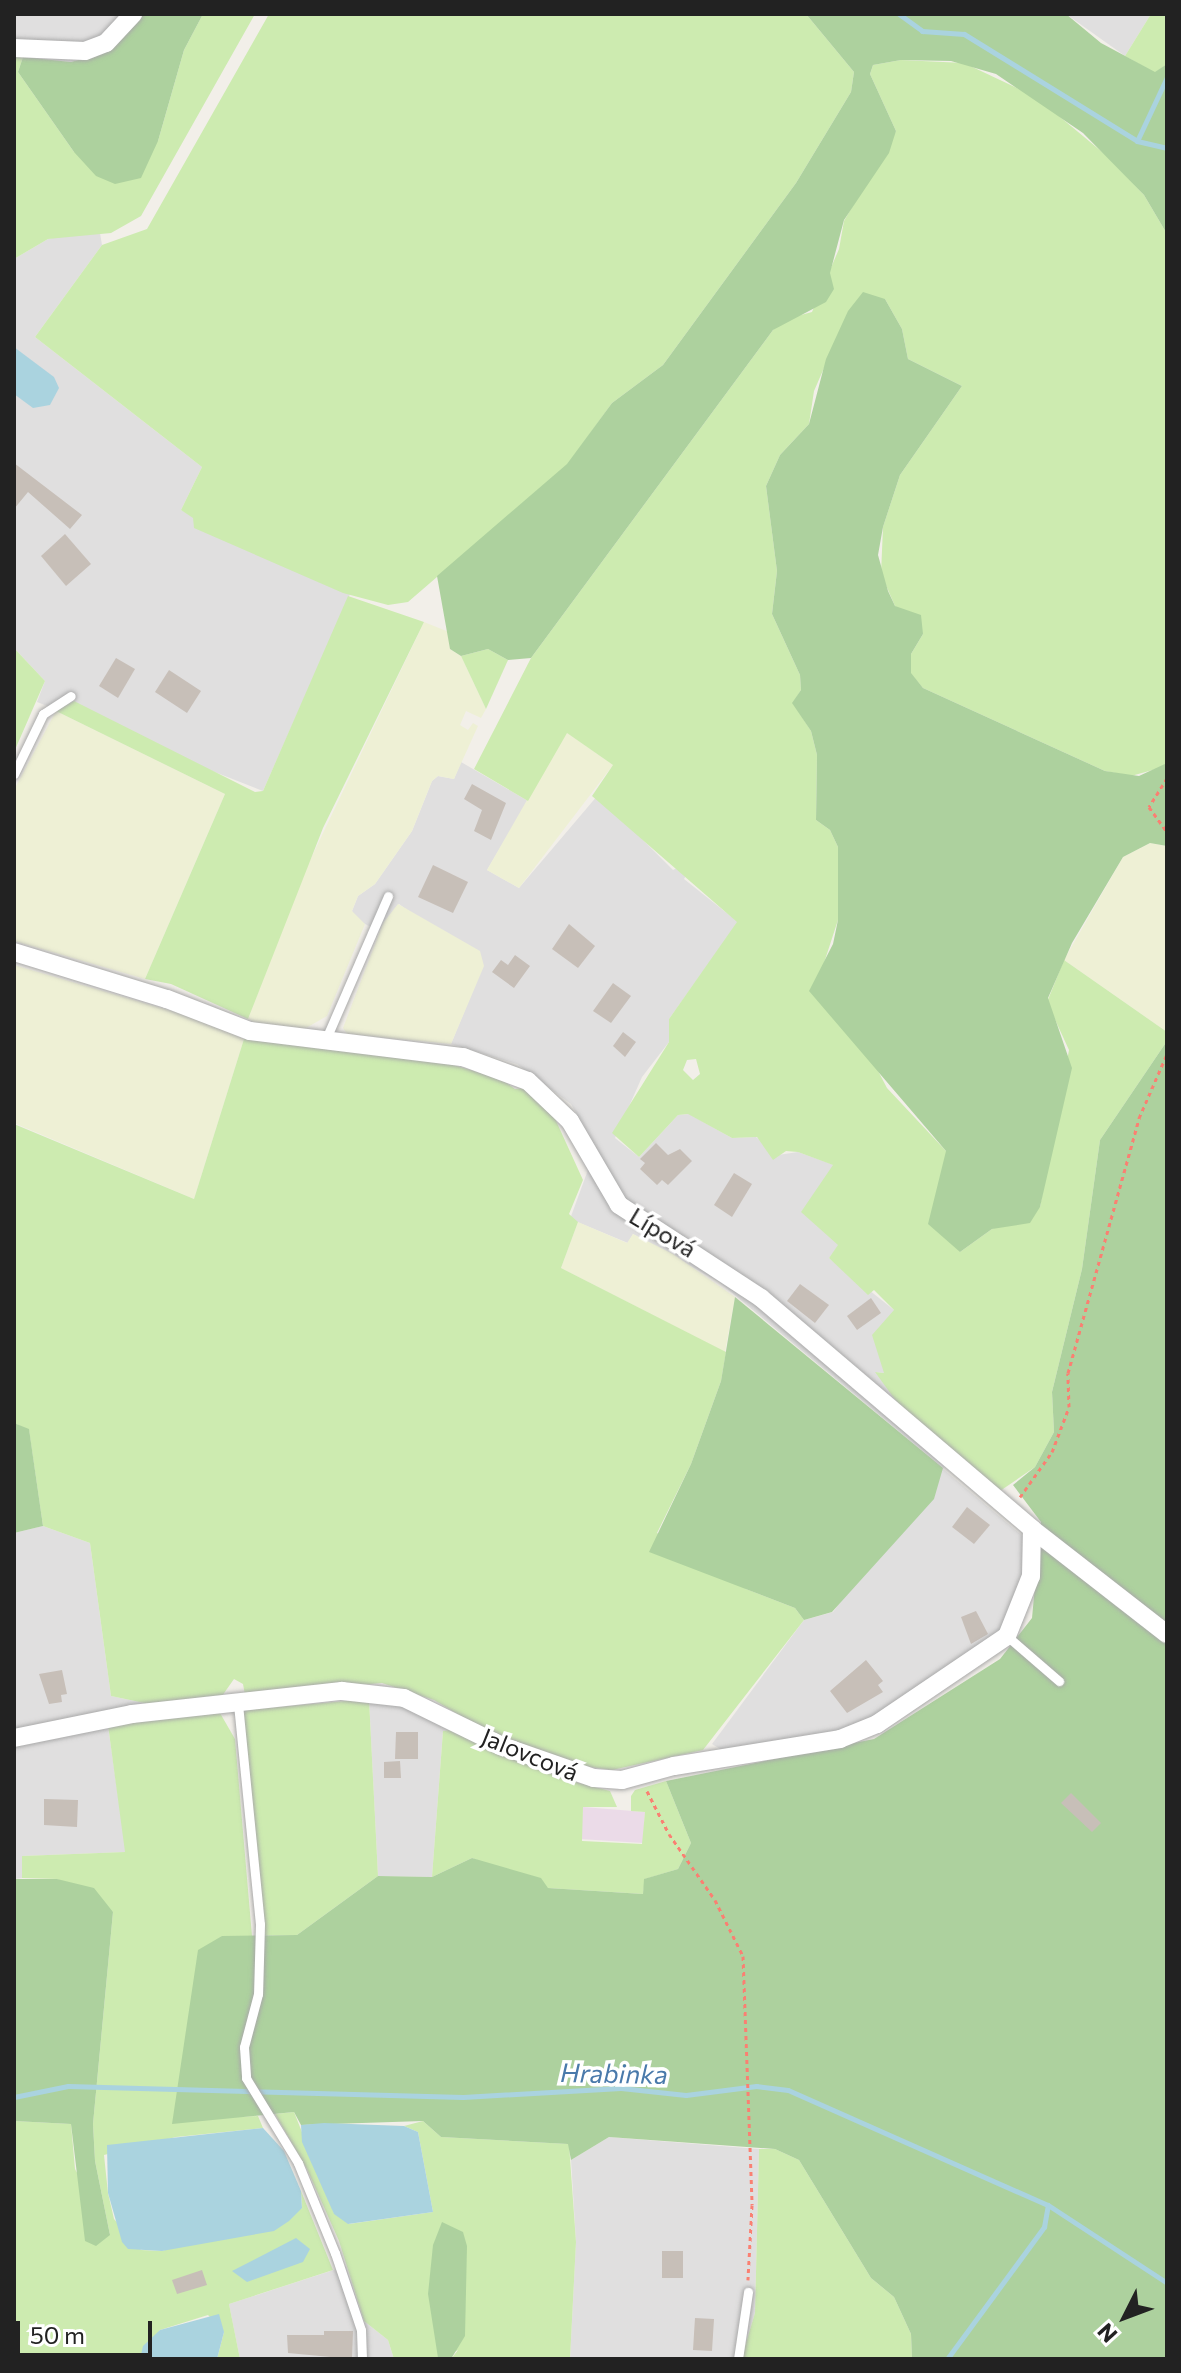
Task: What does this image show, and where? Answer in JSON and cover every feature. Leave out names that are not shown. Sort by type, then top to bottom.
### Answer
[{"type":"street","points":[[14,48],[85,51],[106,43],[133,14]]},
{"type":"street","name":"Lípová","points":[[14,952],[250,1031],[463,1057],[528,1081],[570,1121],[619,1205],[761,1298],[1032,1529],[1167,1634]]},
{"type":"street","points":[[1007,1636],[1031,1576],[1032,1529]]},
{"type":"street","name":"Jalovcová","points":[[14,1738],[132,1714],[342,1691],[383,1693],[425,1706],[560,1770],[622,1780],[861,1732],[1007,1636]]},
{"type":"lane","points":[[14,774],[43,714],[71,696]]},
{"type":"lane","points":[[325,1041],[388,896]]},
{"type":"lane","points":[[1007,1636],[1059,1681]]},
{"type":"lane","points":[[238,1704],[260,1924],[258,1994],[244,2047],[246,2078],[273,2128],[298,2163],[335,2253],[361,2330],[362,2359]]},
{"type":"lane","points":[[738,2359],[748,2292]]},
{"type":"path","points":[[1167,778],[1149,807],[1167,832]]},
{"type":"path","points":[[1011,1510],[1052,1452],[1069,1407],[1068,1373],[1139,1118],[1167,1054]]},
{"type":"path","points":[[646,1774],[648,1795],[659,1816],[715,1900],[743,1956],[752,2205],[748,2292]]},
{"type":"shaded area","points":[[14,14],[141,14],[97,55],[71,62],[14,57]]},
{"type":"shaded area","points":[[1066,14],[1151,14],[1125,56]]},
{"type":"shaded area","points":[[76,233],[100,233],[102,245],[35,337],[202,467],[181,510],[350,594],[263,791],[37,702],[45,681],[14,648],[14,259],[48,239]]},
{"type":"shaded area","points":[[461,762],[528,801],[487,870],[519,888],[598,795],[673,870],[679,867],[687,874],[684,879],[738,922],[669,1019],[669,1042],[642,1077],[615,1138],[639,1157],[678,1115],[689,1114],[732,1138],[756,1137],[778,1155],[798,1152],[834,1165],[839,1245],[829,1258],[894,1310],[884,1373],[876,1372],[954,1455],[943,1469],[1026,1539],[1028,1559],[1007,1620],[995,1636],[853,1730],[725,1752],[712,1744],[804,1620],[833,1612],[943,1468],[719,1282],[633,1234],[628,1243],[570,1219],[596,1148],[571,1104],[517,1064],[451,1044],[483,966],[399,904],[379,931],[355,919],[352,911],[358,896],[375,884],[412,831],[432,781],[438,776],[454,779]]},
{"type":"shaded area","points":[[43,1526],[90,1543],[111,1696],[154,1705],[108,1726],[126,1852],[22,1856],[22,1878],[14,1879],[14,1533]]},
{"type":"shaded area","points":[[369,1699],[400,1703],[450,1730],[443,1731],[432,1877],[378,1876]]},
{"type":"shaded area","points":[[583,1807],[645,1812],[643,1843],[580,1839]]},
{"type":"shaded area","points":[[609,2137],[759,2149],[755,2313],[741,2359],[570,2359],[576,2242],[571,2160]]},
{"type":"shaded area","points":[[346,2266],[364,2321],[388,2340],[394,2359],[240,2359],[229,2304]]},
{"type":"green space","points":[[141,14],[203,14],[184,50],[158,141],[141,178],[115,184],[96,176],[74,152],[18,72],[23,57],[71,62],[97,55]]},
{"type":"green space","points":[[203,14],[255,14],[141,216],[111,233],[48,239],[14,259],[14,57],[23,57],[18,72],[74,152],[158,141],[184,50]]},
{"type":"green space","points":[[269,14],[806,14],[854,72],[851,92],[796,183],[663,365],[612,403],[568,464],[408,602],[388,605],[343,593],[194,528],[193,518],[181,510],[202,467],[35,337],[102,245],[147,229]]},
{"type":"green space","points":[[806,14],[1066,14],[1101,43],[1155,72],[1167,64],[1167,234],[1144,195],[1083,133],[996,74],[951,61],[901,60],[873,65],[870,74],[896,131],[889,153],[844,220],[830,273],[834,289],[826,302],[773,330],[531,658],[508,660],[488,649],[461,656],[450,649],[437,576],[567,464],[612,403],[663,365],[796,183],[851,92],[854,72]]},
{"type":"green space","points":[[1151,14],[1167,14],[1167,64],[1155,73],[1125,56]]},
{"type":"green space","points":[[901,60],[964,63],[1036,97],[1107,156],[1144,195],[1167,234],[1167,763],[1160,768],[1131,776],[1105,771],[923,688],[910,673],[911,654],[923,634],[895,606],[881,574],[883,527],[900,475],[962,386],[908,359],[902,329],[885,299],[841,329],[814,391],[809,424],[780,455],[766,486],[777,571],[772,614],[800,675],[801,690],[793,703],[811,731],[817,755],[816,820],[830,830],[838,847],[838,920],[823,966],[887,1088],[946,1151],[960,1252],[992,1229],[1040,1207],[1069,1050],[1047,1002],[1064,960],[1167,1032],[1167,1041],[1100,1140],[1082,1269],[1052,1392],[1054,1432],[1035,1467],[1000,1491],[904,1412],[875,1372],[884,1373],[872,1335],[894,1310],[874,1290],[868,1295],[829,1258],[838,1245],[801,1212],[833,1165],[798,1152],[786,1151],[773,1160],[757,1137],[732,1138],[688,1114],[678,1115],[639,1157],[612,1133],[669,1042],[669,1019],[737,922],[592,796],[613,765],[567,733],[528,801],[474,769],[531,658],[773,330],[786,319],[812,312],[839,249],[844,221],[896,131],[870,74],[873,65]],"holes":[[[696,1059],[700,1074],[693,1080],[683,1070],[687,1060]]]},
{"type":"green space","points":[[863,292],[885,299],[902,329],[908,359],[962,386],[900,475],[883,527],[878,555],[895,606],[921,615],[923,634],[911,654],[911,673],[923,688],[1105,771],[1139,776],[1167,763],[1167,846],[1150,843],[1123,857],[1072,943],[1048,998],[1072,1068],[1040,1207],[1030,1223],[992,1229],[960,1252],[928,1224],[946,1151],[809,991],[833,944],[838,920],[838,847],[830,830],[816,820],[817,755],[811,731],[792,703],[801,690],[800,675],[772,614],[777,571],[766,486],[780,455],[809,424],[826,359],[848,311]]},
{"type":"green space","points":[[348,596],[424,622],[323,828],[248,1019],[171,984],[145,979],[225,794],[56,711],[74,701],[255,792],[263,791]]},
{"type":"green space","points":[[424,622],[449,632],[450,649],[461,656],[486,709],[481,718],[466,711],[460,725],[468,730],[473,723],[478,726],[454,779],[438,776],[432,781],[412,831],[375,884],[358,896],[352,911],[365,924],[327,1016],[299,1032],[263,1027],[248,1019],[301,879]]},
{"type":"green space","points":[[14,648],[45,681],[14,752]]},
{"type":"green space","points":[[488,649],[508,660],[486,709],[461,656]]},
{"type":"green space","points":[[56,711],[225,794],[145,979],[14,941],[14,790]]},
{"type":"green space","points":[[566,732],[613,765],[519,888],[487,870]]},
{"type":"green space","points":[[1150,843],[1167,846],[1167,1032],[1064,960],[1123,857]]},
{"type":"green space","points":[[398,904],[480,951],[484,966],[451,1044],[347,1034],[343,1028],[383,923]]},
{"type":"green space","points":[[14,965],[199,1019],[244,1039],[194,1199],[14,1123]]},
{"type":"green space","points":[[244,1039],[443,1062],[501,1079],[515,1089],[525,1088],[552,1112],[583,1180],[569,1214],[578,1222],[561,1268],[726,1352],[721,1381],[691,1464],[657,1533],[746,1589],[795,1608],[804,1620],[703,1750],[612,1770],[561,1763],[498,1738],[434,1700],[382,1683],[245,1695],[243,1684],[234,1679],[222,1696],[154,1705],[111,1696],[90,1543],[43,1526],[29,1430],[14,1423],[14,1124],[194,1199]]},
{"type":"green space","points":[[1167,1041],[1167,2359],[912,2359],[911,2334],[894,2297],[871,2278],[799,2160],[775,2149],[609,2137],[571,2160],[568,2144],[441,2137],[423,2121],[301,2125],[294,2112],[172,2124],[198,1950],[222,1936],[297,1935],[378,1876],[432,1877],[472,1858],[541,1878],[548,1888],[643,1894],[644,1879],[678,1869],[691,1843],[666,1781],[874,1739],[1000,1659],[1032,1618],[1041,1522],[1013,1485],[1035,1467],[1054,1432],[1052,1392],[1082,1269],[1100,1140]]},
{"type":"green space","points":[[578,1222],[627,1243],[633,1234],[673,1254],[735,1297],[725,1352],[561,1268]]},
{"type":"green space","points":[[735,1297],[943,1468],[934,1499],[832,1612],[804,1620],[795,1608],[649,1552],[691,1464],[721,1381]]},
{"type":"green space","points":[[14,1423],[29,1429],[43,1526],[14,1533]]},
{"type":"green space","points":[[369,1699],[378,1876],[297,1935],[264,1935],[243,1710]]},
{"type":"green space","points":[[220,1713],[235,1739],[252,1936],[222,1936],[174,2120],[258,2116],[263,2128],[176,2137],[104,2155],[108,2193],[114,2219],[141,2250],[162,2251],[302,2208],[301,2191],[333,2270],[229,2304],[240,2359],[217,2359],[224,2332],[208,2315],[160,2330],[140,2359],[14,2359],[14,2121],[71,2124],[75,2169],[110,2235],[95,2161],[93,2124],[113,1912],[57,1879],[22,1878],[22,1856],[125,1852],[108,1725]]},
{"type":"green space","points":[[450,1730],[564,1779],[610,1791],[617,1807],[583,1807],[582,1841],[642,1844],[645,1812],[631,1811],[631,1796],[635,1790],[666,1781],[691,1843],[678,1869],[645,1879],[643,1894],[548,1888],[472,1858],[432,1877],[443,1731]]},
{"type":"green space","points":[[14,1879],[57,1879],[94,1888],[113,1912],[93,2124],[95,2161],[110,2235],[96,2246],[85,2241],[71,2124],[14,2121]]},
{"type":"green space","points":[[294,2112],[334,2213],[349,2224],[433,2212],[418,2132],[404,2126],[423,2121],[441,2137],[569,2144],[576,2242],[570,2359],[451,2359],[458,2350],[441,2359],[394,2359],[388,2340],[364,2321],[339,2241],[307,2169],[275,2114]]},
{"type":"green space","points":[[759,2149],[775,2149],[799,2160],[871,2278],[894,2297],[911,2334],[912,2359],[741,2359],[755,2313]]},
{"type":"green space","points":[[442,2222],[463,2232],[467,2246],[465,2336],[451,2359],[438,2358],[428,2294],[433,2245]]},
{"type":"water","points":[[14,347],[54,377],[59,388],[50,405],[33,408],[14,394]]},
{"type":"water","points":[[301,2125],[404,2126],[418,2132],[433,2212],[348,2224],[334,2214],[302,2142]]},
{"type":"water","points":[[263,2128],[284,2151],[301,2191],[302,2208],[289,2221],[274,2231],[162,2251],[128,2249],[122,2242],[108,2193],[107,2145]]},
{"type":"water","points":[[296,2238],[310,2249],[303,2262],[247,2282],[232,2271]]},
{"type":"water","points":[[219,2314],[224,2332],[217,2359],[140,2359],[143,2346],[160,2330]]},
{"type":"building","points":[[14,463],[82,515],[70,529],[28,492],[14,509]]},
{"type":"building","points":[[65,534],[91,564],[66,586],[41,556]]},
{"type":"building","points":[[116,658],[135,669],[118,698],[99,686]]},
{"type":"building","points":[[169,670],[201,691],[187,713],[155,692]]},
{"type":"building","points":[[472,784],[506,803],[491,840],[474,831],[482,810],[464,799]]},
{"type":"building","points":[[433,865],[468,882],[453,913],[418,897]]},
{"type":"building","points":[[569,924],[595,946],[578,968],[552,949]]},
{"type":"building","points":[[515,955],[530,966],[514,988],[492,972],[501,960],[508,965]]},
{"type":"building","points":[[613,983],[631,996],[611,1023],[593,1011]]},
{"type":"building","points":[[623,1032],[636,1042],[625,1057],[613,1046]]},
{"type":"building","points":[[656,1143],[668,1155],[680,1149],[692,1161],[668,1185],[662,1180],[657,1185],[640,1169],[645,1163],[640,1159]]},
{"type":"building","points":[[734,1173],[752,1184],[732,1217],[714,1205]]},
{"type":"building","points":[[800,1284],[829,1305],[815,1323],[787,1301]]},
{"type":"building","points":[[871,1298],[881,1313],[857,1330],[847,1316]]},
{"type":"building","points":[[967,1507],[990,1525],[974,1544],[952,1527]]},
{"type":"building","points":[[976,1611],[988,1634],[971,1644],[961,1617]]},
{"type":"building","points":[[866,1660],[883,1681],[878,1685],[883,1692],[847,1713],[830,1691]]},
{"type":"building","points":[[62,1670],[67,1694],[61,1695],[62,1702],[49,1704],[39,1674]]},
{"type":"building","points":[[396,1732],[418,1732],[418,1759],[395,1759]]},
{"type":"building","points":[[400,1761],[401,1778],[384,1778],[384,1762]]},
{"type":"building","points":[[1071,1793],[1101,1823],[1092,1832],[1061,1803]]},
{"type":"building","points":[[44,1799],[78,1800],[77,1827],[44,1825]]},
{"type":"building","points":[[662,2251],[683,2251],[683,2278],[662,2278]]},
{"type":"building","points":[[202,2270],[207,2285],[177,2294],[172,2280]]},
{"type":"building","points":[[695,2318],[714,2319],[712,2351],[693,2350]]},
{"type":"building","points":[[324,2331],[353,2331],[352,2359],[288,2353],[287,2335],[324,2335]]},
{"type":"waterway","points":[[899,14],[922,31],[964,34],[1137,141],[1167,148]]},
{"type":"waterway","points":[[1137,141],[1167,77]]},
{"type":"waterway","name":"Hrabinka","points":[[14,2097],[68,2086],[463,2097],[621,2088],[686,2095],[756,2086],[788,2090],[1048,2205],[1167,2283]]},
{"type":"waterway","points":[[947,2359],[1044,2227],[1048,2205]]}]
